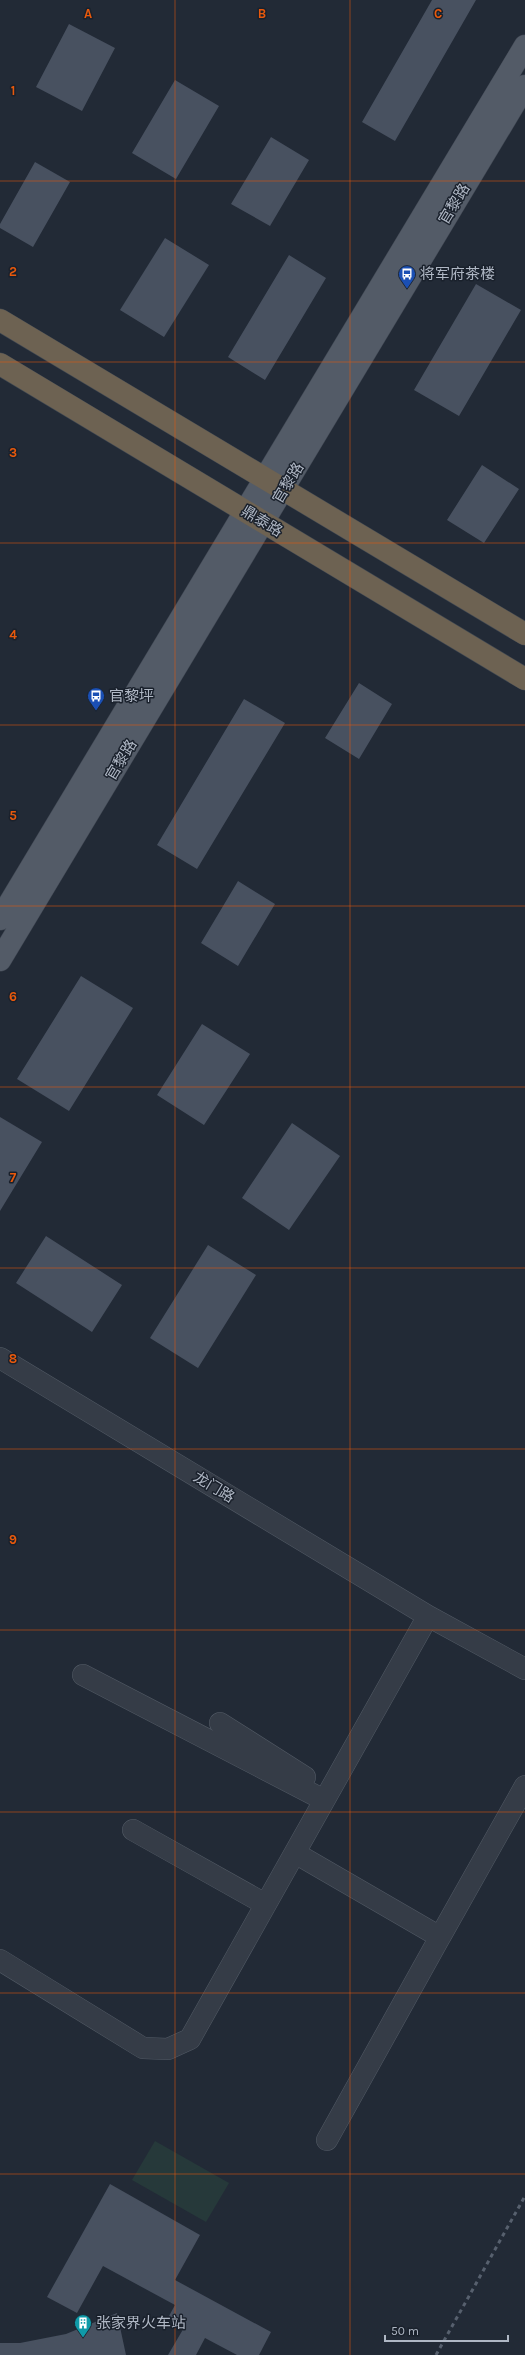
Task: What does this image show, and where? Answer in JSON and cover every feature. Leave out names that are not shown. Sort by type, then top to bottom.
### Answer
[{"type":"highway","points":[[0,320],[285,488],[525,634]]},
{"type":"highway","name":"鼎泰路","points":[[0,364],[525,679]]},
{"type":"main road","name":"官黎路","points":[[0,919],[525,46]]},
{"type":"main road","name":"官黎路","points":[[0,960],[285,488],[525,86]]},
{"type":"street","name":"龙门路","points":[[0,1358],[428,1616],[525,1669]]},
{"type":"street","points":[[0,1960],[143,2048],[168,2049],[190,2039],[428,1616]]},
{"type":"street","points":[[83,1675],[326,1796]]},
{"type":"street","points":[[220,1723],[326,1796]]},
{"type":"street","points":[[327,2140],[525,1786]]},
{"type":"street","points":[[133,1830],[266,1904]]},
{"type":"street","points":[[294,1853],[440,1937]]},
{"type":"shaded area","points":[[155,2141],[229,2183],[206,2222],[132,2180]]},
{"type":"building","points":[[432,0],[476,0],[395,141],[362,122]]},
{"type":"building","points":[[69,24],[115,48],[82,111],[36,87]]},
{"type":"building","points":[[175,80],[219,106],[176,179],[132,153]]},
{"type":"building","points":[[271,137],[309,160],[270,226],[231,204]]},
{"type":"building","points":[[35,162],[70,182],[33,247],[0,228],[0,224]]},
{"type":"building","points":[[165,238],[209,265],[164,337],[120,310]]},
{"type":"building","points":[[289,255],[326,278],[265,380],[228,357]]},
{"type":"building","points":[[476,284],[521,310],[459,416],[414,390]]},
{"type":"building","points":[[482,465],[519,489],[484,543],[447,520]]},
{"type":"building","points":[[359,683],[392,704],[359,759],[325,738]]},
{"type":"building","points":[[244,699],[285,723],[197,869],[157,845]]},
{"type":"building","points":[[238,881],[275,904],[238,966],[201,943]]},
{"type":"building","points":[[81,976],[133,1008],[69,1111],[17,1079]]},
{"type":"building","points":[[202,1024],[250,1054],[204,1125],[157,1095]]},
{"type":"building","points":[[0,1117],[42,1142],[0,1211]]},
{"type":"building","points":[[292,1123],[340,1156],[289,1230],[242,1198]]},
{"type":"building","points":[[46,1236],[122,1285],[92,1332],[16,1283]]},
{"type":"building","points":[[208,1245],[256,1275],[198,1368],[150,1338]]},
{"type":"building","points":[[110,2184],[200,2235],[175,2280],[271,2332],[259,2355],[237,2355],[205,2338],[196,2355],[168,2355],[185,2326],[169,2316],[175,2305],[103,2266],[77,2313],[47,2297]]},
{"type":"building","name":"张家界火车站","points":[[117,2313],[126,2355],[0,2355],[0,2343],[20,2343],[66,2334]]},
{"type":"railway","points":[[436,2355],[525,2196]]},
{"type":"place","name":"将军府茶楼","points":[[407,289]]},
{"type":"place","name":"官黎坪","points":[[96,711]]},
{"type":"place","name":"张家界火车站","points":[[83,2338]]}]
